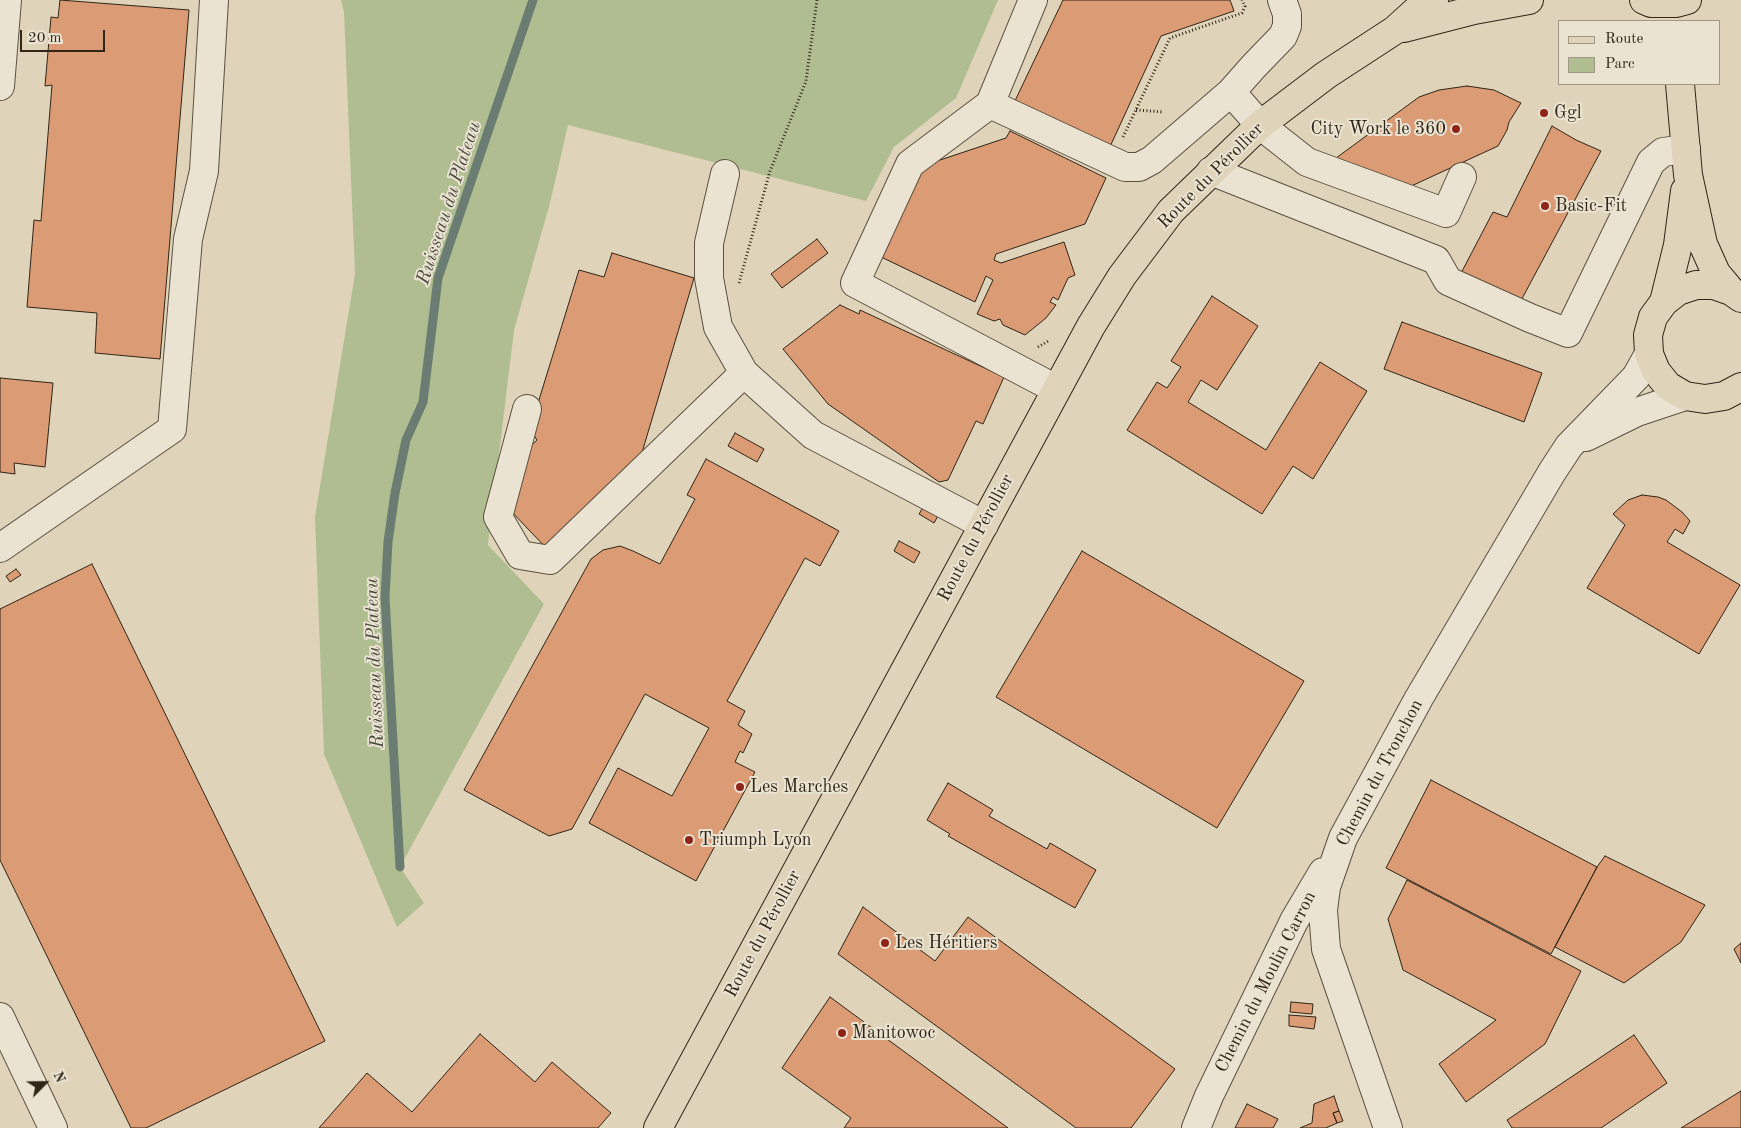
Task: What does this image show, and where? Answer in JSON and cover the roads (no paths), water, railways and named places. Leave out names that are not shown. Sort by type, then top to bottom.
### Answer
[{"type":"main road","name":"Route du Pérollier","points":[[658,1128],[1056,389],[1091,326],[1122,276],[1171,210],[1260,125],[1326,75],[1395,30],[1416,11],[1434,0]]},
{"type":"main road","name":"Route du Pérollier","points":[[1395,30],[1474,10],[1529,0]]},
{"type":"main road","points":[[1651,8],[1687,0]]},
{"type":"main road","points":[[1697,20],[1699,0]]},
{"type":"main road","points":[[1681,85],[1687,162],[1703,244],[1716,273],[1736,294]]},
{"type":"main road","points":[[1664,302],[1678,245],[1687,162]]},
{"type":"main road","points":[[1735,394],[1705,399],[1686,396],[1668,386],[1656,371],[1649,354],[1648,335],[1653,318],[1664,302],[1678,291],[1696,285],[1714,285],[1736,294]]},
{"type":"street","points":[[0,86],[7,0]]},
{"type":"street","points":[[0,548],[172,429],[188,239],[204,171],[214,0]]},
{"type":"street","points":[[1033,0],[990,104],[910,164],[855,283],[1056,389]]},
{"type":"street","points":[[990,104],[1124,166],[1139,166],[1152,160],[1232,92],[1283,36],[1287,26],[1287,14],[1282,0]]},
{"type":"street","points":[[1232,92],[1260,125],[1307,162],[1446,213],[1462,177]]},
{"type":"street","points":[[1212,172],[1436,260],[1448,281],[1568,333],[1651,162],[1663,152],[1687,162]]},
{"type":"street","points":[[725,174],[709,243],[708,278],[718,328],[744,373],[813,435],[984,525]]},
{"type":"street","name":"Chemin du Tronchon","points":[[1388,1128],[1326,949],[1323,910],[1326,887],[1343,838],[1419,698],[1552,472],[1569,446],[1636,377],[1649,354]]},
{"type":"street","points":[[527,408],[498,517],[520,555],[550,560],[744,373]]},
{"type":"street","points":[[1569,446],[1637,412],[1686,396]]},
{"type":"street","name":"Chemin du Moulin Carron","points":[[1196,1128],[1209,1096],[1294,921],[1343,838]]},
{"type":"street","points":[[1280,949],[1298,939],[1306,940],[1315,945],[1332,964]]},
{"type":"street","points":[[0,1017],[53,1128]]},
{"type":"waterway","name":"Ruisseau du Plateau","points":[[400,867],[385,597],[388,542],[395,493],[406,440],[423,402],[438,278],[533,0]]},
{"type":"place","name":"Ggl","points":[[1544,113]]},
{"type":"place","name":"City Work le 360","points":[[1456,129]]},
{"type":"place","name":"Basic-Fit","points":[[1545,206]]},
{"type":"place","name":"Les Marches","points":[[740,787]]},
{"type":"place","name":"Triumph Lyon","points":[[689,840]]},
{"type":"place","name":"Les Héritiers","points":[[885,943]]},
{"type":"place","name":"Manitowoc","points":[[842,1033]]}]
